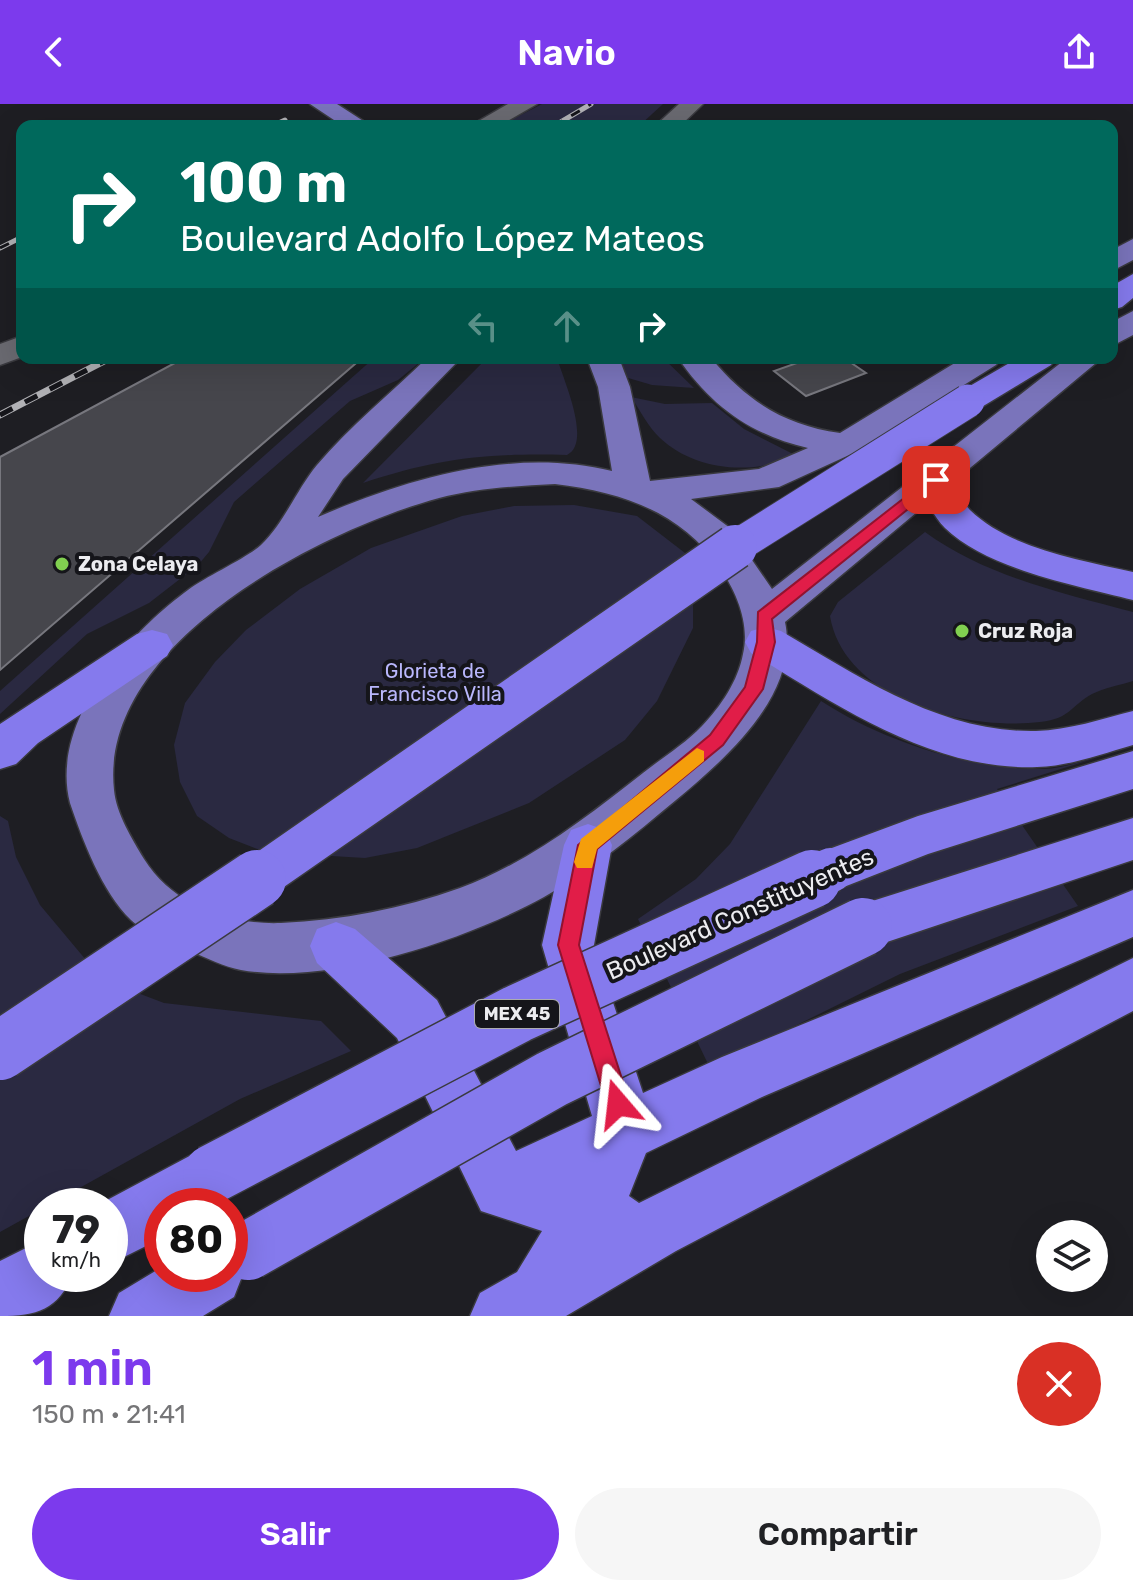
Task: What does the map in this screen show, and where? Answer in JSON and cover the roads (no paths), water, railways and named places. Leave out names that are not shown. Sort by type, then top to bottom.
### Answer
[{"type":"highway","points":[[0,1051],[318,836],[602,635],[870,458],[1030,364]]},
{"type":"highway","points":[[936,480],[949,508],[976,535],[1014,550],[1133,586]]},
{"type":"highway","points":[[765,629],[875,707],[926,728],[976,742],[1036,749],[1133,728]]},
{"type":"highway","points":[[0,751],[22,731],[152,645]]},
{"type":"highway","name":"Boulevard Constituyentes","points":[[128,1223],[212,1174],[517,1014],[831,870],[918,837],[1133,770]]},
{"type":"highway","points":[[248,1253],[552,1079],[863,927],[1133,839]]},
{"type":"highway","points":[[520,1306],[589,1217],[626,1130],[568,945],[588,845]]},
{"type":"highway","points":[[503,1189],[626,1130],[1133,913]]},
{"type":"highway","points":[[336,946],[417,1019],[503,1189],[589,1217],[654,1229]]},
{"type":"highway","points":[[520,1306],[654,1229],[1133,983]]},
{"type":"highway","points":[[0,1299],[24,1284]]},
{"type":"highway","points":[[142,1316],[182,1292]]},
{"type":"main road","points":[[493,120],[526,104]]},
{"type":"main road","points":[[673,120],[692,104]]},
{"type":"main road","points":[[700,120],[718,104]]},
{"type":"main road","points":[[312,108],[344,120]]},
{"type":"main road","points":[[274,553],[330,472],[439,364]]},
{"type":"main road","points":[[605,364],[642,488],[697,518],[722,542],[748,580],[765,629],[754,689],[717,740],[588,845],[480,903],[336,946],[236,945],[152,907],[117,856],[90,791],[93,736],[111,695],[152,645],[195,605],[274,553],[347,518],[416,492],[493,476],[555,473],[642,488],[766,479],[846,444],[975,364]]},
{"type":"main road","points":[[699,364],[718,388],[750,417],[797,437],[846,444]]},
{"type":"main road","points":[[765,629],[936,480],[1079,364]]},
{"type":"railway","points":[[564,120],[591,104]]},
{"type":"railway","points":[[0,248],[16,240]]},
{"type":"railway","points":[[0,415],[98,364]]},
{"type":"place","name":"Zona Celaya","points":[[62,564]]},
{"type":"place","name":"Cruz Roja","points":[[962,631]]},
{"type":"park label","name":"Glorieta de Francisco Villa","points":[[435,682]]}]
